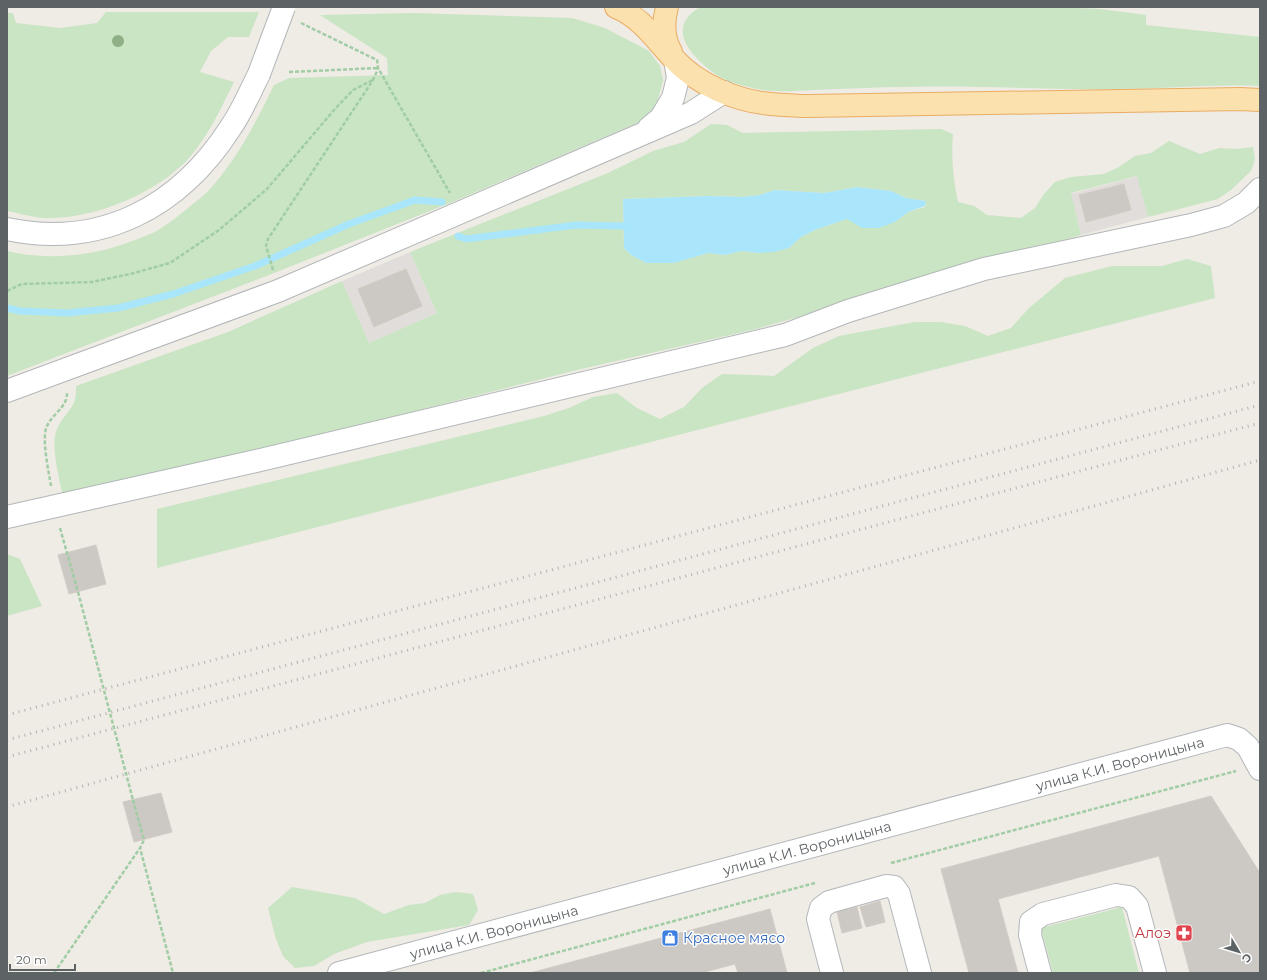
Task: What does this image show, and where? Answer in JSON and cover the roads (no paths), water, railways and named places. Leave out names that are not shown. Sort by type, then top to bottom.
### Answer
[{"type":"main road","points":[[616,7],[637,19],[651,32],[675,60],[700,80],[724,92],[770,104],[808,106],[1232,99],[1260,100]]},
{"type":"main road","points":[[667,7],[664,17],[664,31],[668,46],[675,60]]},
{"type":"street","points":[[7,229],[22,232],[69,233],[112,225],[137,216],[158,204],[180,188],[214,151],[231,127],[289,14]]},
{"type":"street","points":[[644,133],[661,118],[673,98],[678,78],[675,60]]},
{"type":"street","points":[[7,391],[278,291],[644,133],[691,112],[724,92]]},
{"type":"street","points":[[7,517],[263,459],[785,335],[848,311],[984,269],[1191,225],[1224,216],[1246,203],[1260,189]]},
{"type":"street","name":"улица К.И. Вороницына","points":[[339,973],[367,969],[1228,735],[1239,739],[1248,747],[1260,769]]},
{"type":"street","points":[[832,973],[818,919],[821,908],[829,902],[886,886],[894,887],[899,894],[920,973]]},
{"type":"street","points":[[1040,973],[1030,935],[1031,922],[1043,914],[1116,895],[1129,897],[1137,906],[1155,973]]},
{"type":"water","points":[[857,187],[891,191],[906,198],[926,201],[925,206],[908,212],[895,222],[879,228],[862,228],[847,219],[815,230],[801,237],[789,248],[774,252],[758,253],[741,251],[725,255],[708,253],[674,263],[646,263],[631,255],[624,248],[623,199],[708,196],[743,197],[760,195],[775,190],[824,193]]},
{"type":"waterway","points":[[7,308],[20,311],[67,313],[118,308],[173,294],[255,266],[349,224],[415,200],[442,202]]},
{"type":"waterway","points":[[458,236],[466,239],[576,225],[624,226]]},
{"type":"railway","points":[[7,715],[1260,381]]},
{"type":"railway","points":[[7,740],[1260,405]]},
{"type":"railway","points":[[7,757],[1260,423]]},
{"type":"railway","points":[[7,807],[1260,460]]},
{"type":"place","name":"Алоэ","points":[[1184,933]]},
{"type":"place","name":"Красное мясо","points":[[670,938]]}]
